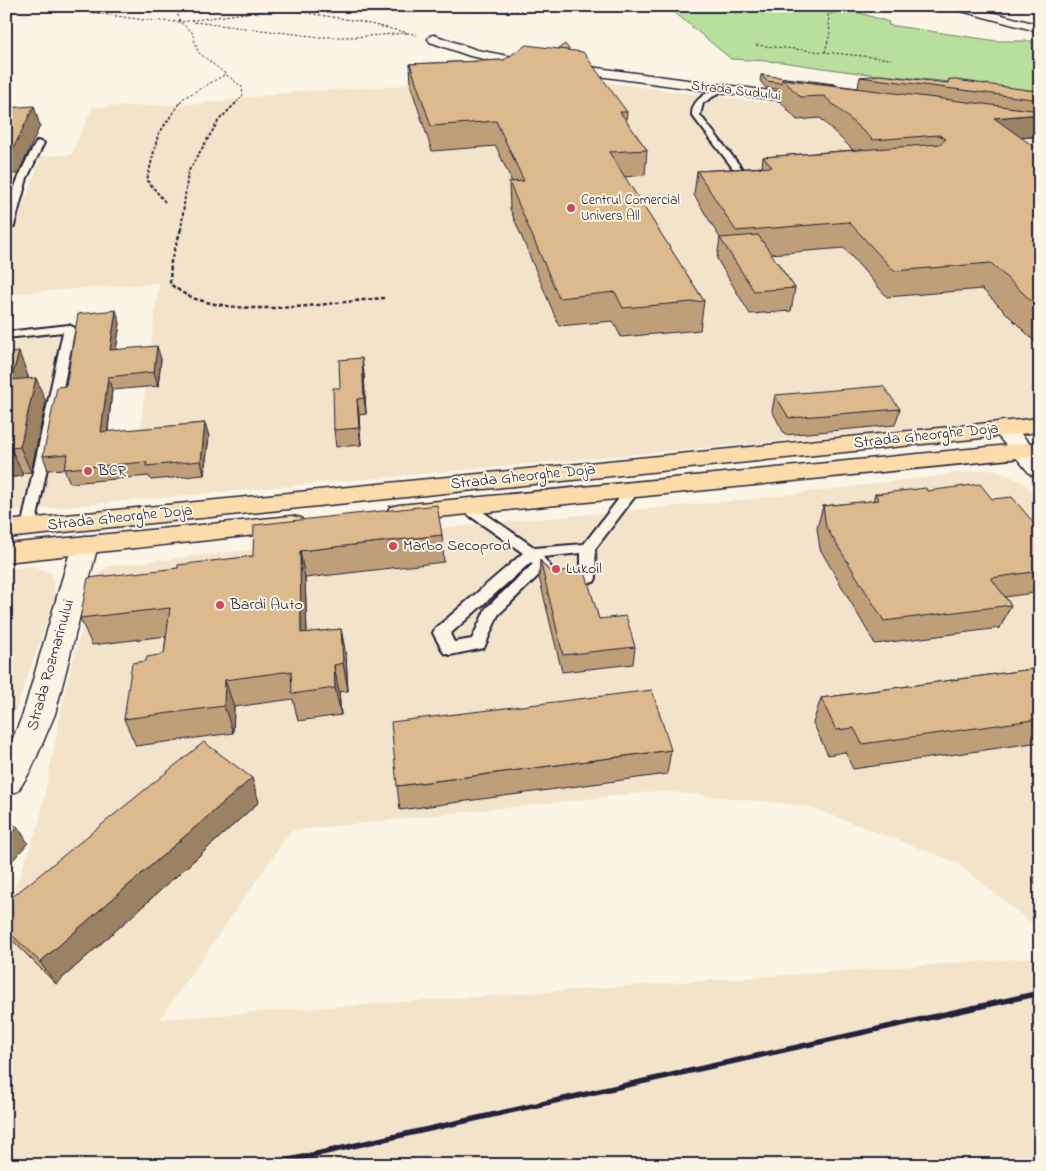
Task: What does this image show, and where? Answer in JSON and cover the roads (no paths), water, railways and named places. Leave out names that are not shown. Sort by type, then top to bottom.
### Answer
[{"type":"main road","name":"Strada Gheorghe Doja","points":[[17,529],[1040,425]]},
{"type":"main road","name":"Strada Gheorghe Doja","points":[[6,553],[1031,450]]},
{"type":"street","points":[[954,6],[1040,29]]},
{"type":"street","name":"Strada Sudului","points":[[434,39],[474,53],[508,60],[828,102]]},
{"type":"street","points":[[1003,428],[1031,450],[1040,470]]},
{"type":"street","name":"Strada Rozmarinului","points":[[6,780],[20,761],[39,714],[85,545]]},
{"type":"lane","points":[[721,89],[698,102],[695,109],[696,115],[745,178],[764,176]]},
{"type":"lane","points":[[6,228],[23,178],[40,143]]},
{"type":"lane","points":[[6,334],[69,328],[17,529]]},
{"type":"lane","points":[[465,506],[537,559],[554,582],[589,578],[588,548],[632,491]]},
{"type":"lane","points":[[537,559],[492,612],[478,644],[450,648],[441,632],[537,559],[588,548]]},
{"type":"railway","points":[[267,1165],[1040,993]]},
{"type":"place","name":"Centrul Comercial Univers All","points":[[571,208]]},
{"type":"place","name":"BCR","points":[[88,471]]},
{"type":"place","name":"Marbo Secoprod","points":[[393,546]]},
{"type":"place","name":"Lukoil","points":[[556,569]]},
{"type":"place","name":"Bardi Auto","points":[[220,605]]}]
